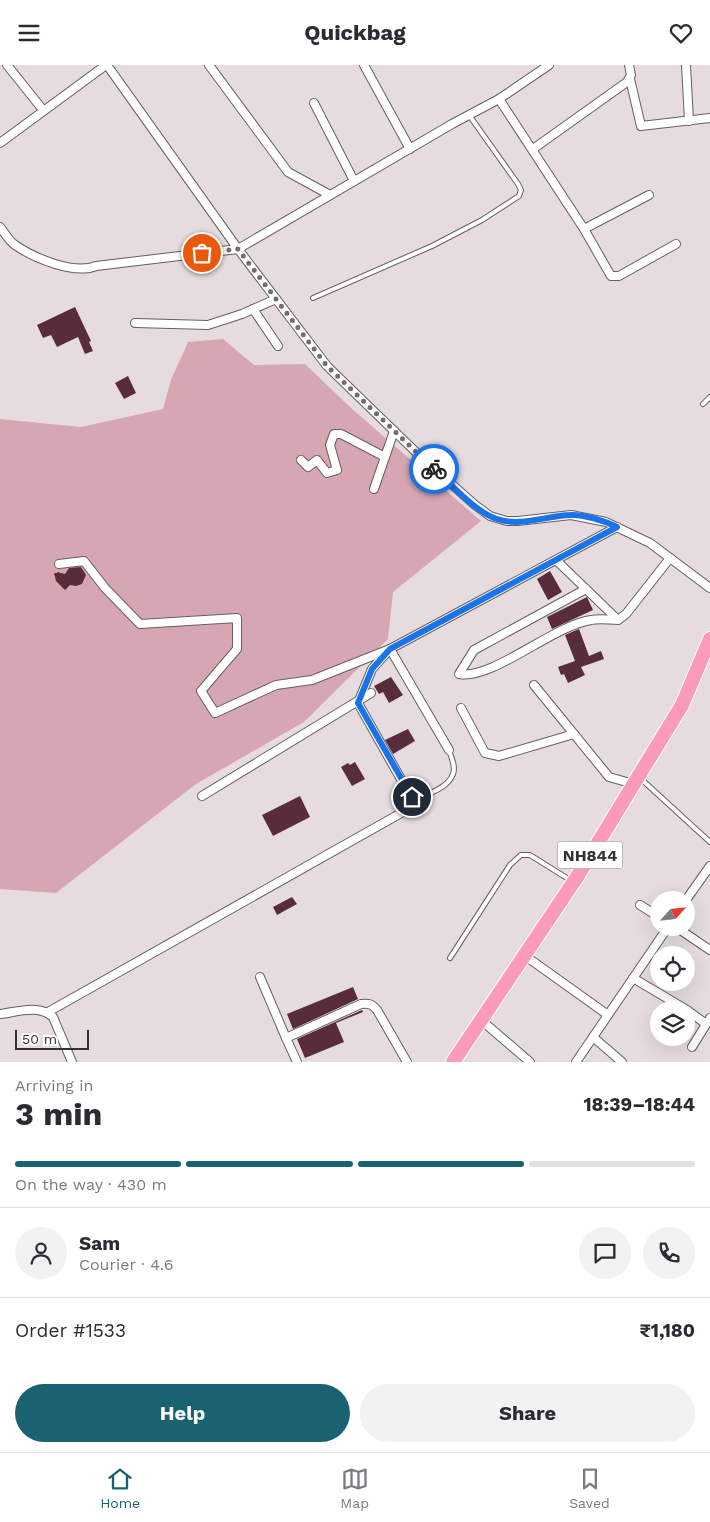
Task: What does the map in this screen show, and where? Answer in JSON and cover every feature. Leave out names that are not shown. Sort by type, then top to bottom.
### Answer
[{"type":"highway","name":"NH844","points":[[453,1062],[573,882],[636,780],[682,705],[709,645]]},
{"type":"street","points":[[7,65],[43,111]]},
{"type":"street","points":[[0,143],[106,65],[238,249],[327,366],[394,431],[475,505],[499,520],[518,521],[571,515],[606,522],[650,543],[710,588]]},
{"type":"street","points":[[209,65],[288,172],[330,195]]},
{"type":"street","points":[[364,65],[410,149]]},
{"type":"street","points":[[0,227],[13,244],[56,265],[89,269],[96,266],[238,249],[468,115],[499,99],[549,65]]},
{"type":"street","points":[[628,65],[641,126],[710,118]]},
{"type":"street","points":[[686,65],[689,121]]},
{"type":"street","points":[[533,149],[630,79]]},
{"type":"street","points":[[499,99],[584,229],[611,276],[619,275],[676,244]]},
{"type":"street","points":[[314,103],[354,181]]},
{"type":"street","points":[[584,229],[649,195]]},
{"type":"street","points":[[135,323],[208,325],[276,299]]},
{"type":"street","points":[[253,309],[278,346]]},
{"type":"street","points":[[374,489],[394,431]]},
{"type":"street","points":[[301,460],[308,467],[317,460],[327,473],[337,470],[330,445],[334,433],[342,434],[385,457]]},
{"type":"street","points":[[59,564],[84,561],[105,588],[140,624],[237,617],[237,649],[201,691],[215,713],[276,685],[312,680],[390,649],[617,527]]},
{"type":"street","points":[[586,589],[474,650],[459,674],[467,675],[495,667],[560,631],[592,619],[618,621],[626,614],[670,558]]},
{"type":"street","points":[[556,560],[618,621]]},
{"type":"street","points":[[358,703],[372,669],[390,649]]},
{"type":"street","points":[[390,649],[449,750]]},
{"type":"street","points":[[534,685],[609,777],[636,780]]},
{"type":"street","points":[[202,796],[358,703],[371,693]]},
{"type":"street","points":[[48,1012],[410,808],[412,800],[358,703]]},
{"type":"street","points":[[461,708],[485,753],[499,756],[574,734]]},
{"type":"street","points":[[692,891],[710,866]]},
{"type":"street","points":[[640,905],[650,911]]},
{"type":"street","points":[[576,1062],[662,936]]},
{"type":"street","points":[[689,936],[710,950]]},
{"type":"street","points":[[524,955],[608,1015]]},
{"type":"street","points":[[260,977],[297,1062]]},
{"type":"street","points":[[633,978],[708,1021],[692,1047]]},
{"type":"street","points":[[286,1038],[367,1003],[372,1004],[377,1010],[406,1062]]},
{"type":"street","points":[[0,1014],[30,1010],[48,1012],[54,1017],[72,1062]]},
{"type":"street","points":[[481,1020],[530,1062]]},
{"type":"street","points":[[593,1037],[622,1062]]},
{"type":"lane","points":[[313,298],[432,246],[482,220],[520,196],[518,184],[468,115]]},
{"type":"lane","points":[[703,404],[710,397]]},
{"type":"lane","points":[[412,800],[433,792],[446,783],[453,774],[454,764],[449,750]]},
{"type":"lane","points":[[636,780],[710,842]]},
{"type":"lane","points":[[450,958],[510,865],[521,855],[530,855],[573,882]]},
{"type":"shaded area","points":[[223,339],[254,365],[305,364],[351,408],[481,521],[393,592],[388,639],[304,722],[196,784],[56,893],[0,889],[0,419],[81,427],[163,409],[171,380],[188,342]]},
{"type":"building","points":[[75,307],[91,341],[89,342],[93,351],[85,354],[78,337],[57,347],[51,335],[43,338],[37,325]]},
{"type":"building","points":[[128,376],[136,393],[124,399],[115,383]]},
{"type":"building","points":[[81,567],[86,575],[82,584],[70,585],[65,590],[56,581],[54,573],[65,574],[69,568]]},
{"type":"building","points":[[550,571],[562,592],[548,600],[537,579]]},
{"type":"building","points":[[587,597],[593,610],[552,629],[547,617]]},
{"type":"building","points":[[579,629],[589,656],[601,651],[604,659],[581,667],[585,675],[568,683],[564,674],[561,675],[558,667],[575,661],[565,635]]},
{"type":"building","points":[[391,677],[403,695],[389,703],[383,692],[379,694],[374,686]]},
{"type":"building","points":[[408,729],[415,741],[393,754],[385,740]]},
{"type":"building","points":[[355,762],[365,779],[352,786],[341,767]]},
{"type":"building","points":[[300,796],[310,817],[273,836],[262,815]]},
{"type":"building","points":[[292,897],[297,904],[277,915],[273,907]]},
{"type":"building","points":[[353,987],[358,999],[293,1029],[287,1014]]},
{"type":"building","points":[[362,1010],[363,1012],[336,1023],[344,1042],[305,1058],[297,1039]]},
{"type":"way so far","points":[[202,253],[238,249],[327,366],[434,469]]},
{"type":"route","points":[[412,797],[358,703],[372,669],[390,649],[617,527],[606,522],[571,515],[518,521],[499,520],[475,505],[434,469]]}]
